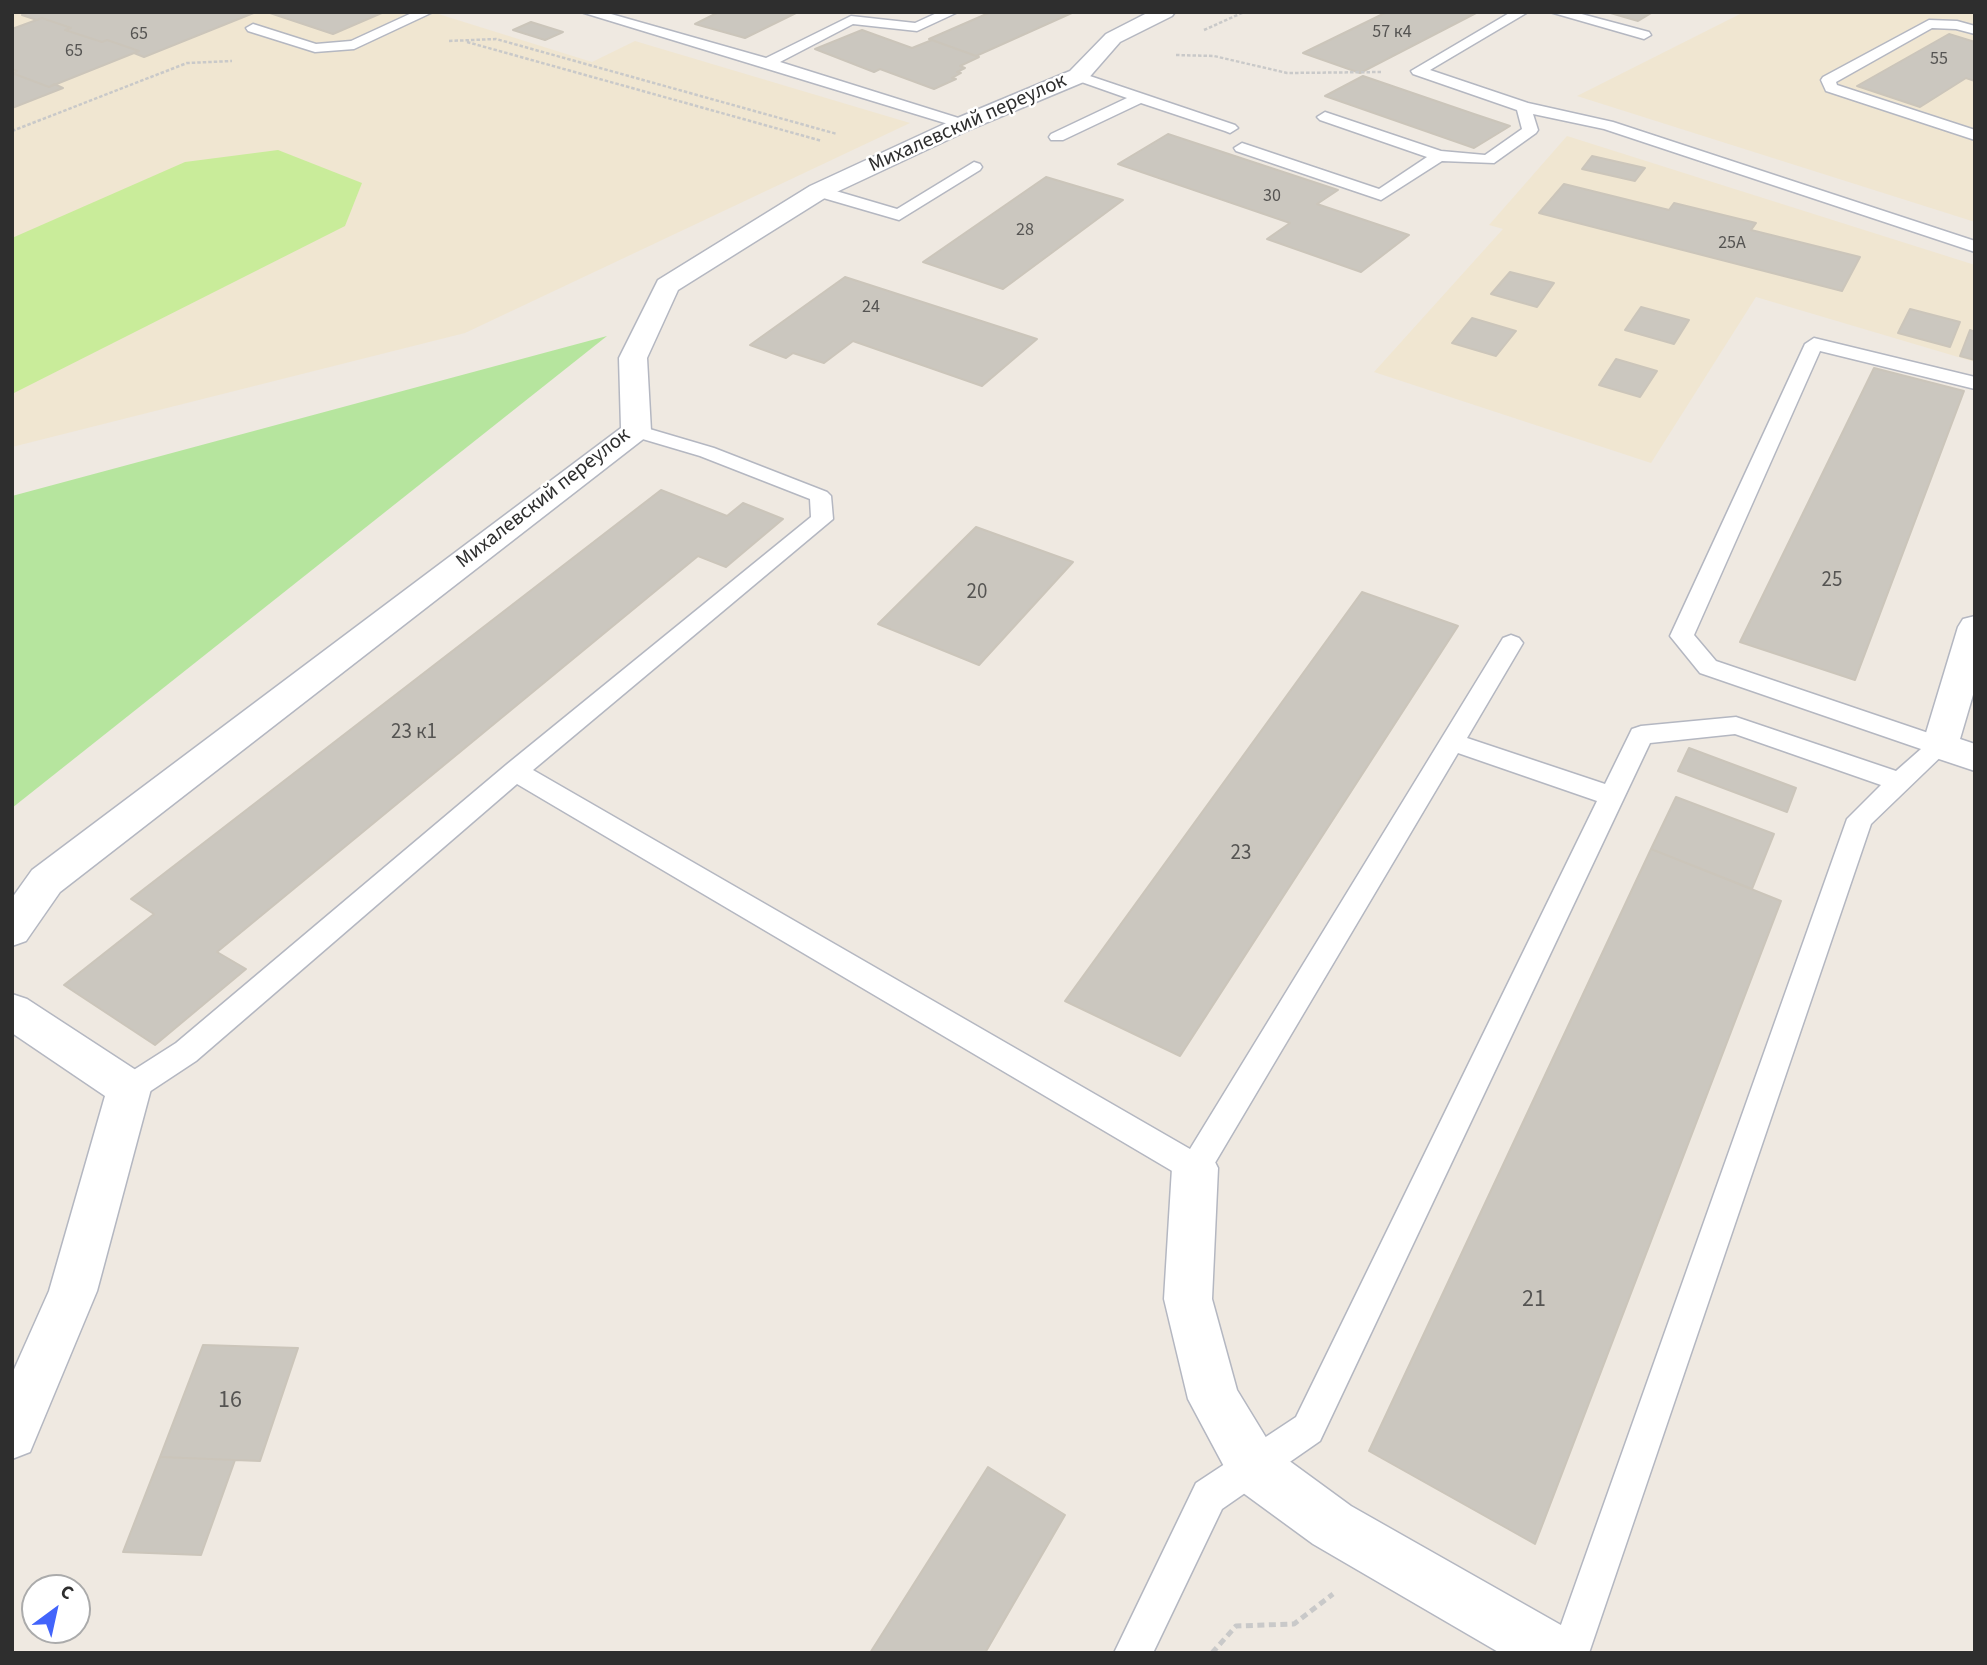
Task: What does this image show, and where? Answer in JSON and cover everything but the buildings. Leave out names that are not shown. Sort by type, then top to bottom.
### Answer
[{"type":"street","points":[[1078,76],[1113,38],[1165,12]]},
{"type":"street","name":"Михалевский переулок","points":[[12,930],[46,881],[636,431],[633,358],[667,285],[819,191],[963,124],[1078,76]]},
{"type":"street","points":[[1975,627],[1940,746],[1975,758]]},
{"type":"street","points":[[12,1011],[129,1089],[73,1291],[12,1434]]},
{"type":"street","points":[[1195,1168],[1188,1299],[1214,1399],[1254,1468],[1332,1525],[1555,1653]]},
{"type":"lane","points":[[253,28],[315,48],[354,44],[426,12]]},
{"type":"lane","points":[[588,12],[767,63],[963,124]]},
{"type":"lane","points":[[767,63],[851,20],[917,27],[951,12]]},
{"type":"lane","points":[[1418,71],[1521,12]]},
{"type":"lane","points":[[1557,12],[1644,35]]},
{"type":"lane","points":[[1975,30],[1957,25],[1929,24],[1828,80],[1831,88],[1975,135]]},
{"type":"lane","points":[[1418,71],[1524,107],[1608,125],[1975,247]]},
{"type":"lane","points":[[1078,76],[1230,128]]},
{"type":"lane","points":[[1057,136],[1141,97]]},
{"type":"lane","points":[[1325,117],[1439,156],[1488,160],[1530,130],[1524,107]]},
{"type":"lane","points":[[1242,148],[1381,195],[1439,156]]},
{"type":"lane","points":[[819,191],[898,215],[974,167]]},
{"type":"lane","points":[[1570,1653],[1860,819],[1940,746],[1708,667],[1682,636],[1814,344],[1975,383]]},
{"type":"lane","points":[[129,1089],[186,1052],[515,771],[822,519],[820,496],[707,452],[636,431]]},
{"type":"lane","points":[[515,771],[1195,1168],[1511,643]]},
{"type":"lane","points":[[1133,1653],[1209,1496],[1308,1429],[1641,735],[1736,725],[1900,782]]},
{"type":"lane","points":[[1452,742],[1611,796]]},
{"type":"path","points":[[449,41],[496,40],[838,134],[888,137],[921,144]]},
{"type":"path","points":[[462,41],[830,143]]},
{"type":"path","points":[[1176,55],[1214,55],[1287,73],[1418,71]]},
{"type":"path","points":[[12,131],[187,63],[239,60]]},
{"type":"path","points":[[1212,1653],[1236,1626],[1294,1624],[1384,1555]]},
{"type":"shaded area","points":[[12,12],[432,12],[592,62],[635,41],[910,123],[465,333],[12,447]]},
{"type":"shaded area","points":[[1744,12],[1975,12],[1975,222],[1577,96]]},
{"type":"shaded area","points":[[1567,136],[1975,265],[1975,362],[1756,297],[1651,463],[1374,372],[1503,229],[1489,225]]},
{"type":"green space","points":[[278,150],[362,183],[345,226],[12,394],[12,238],[185,162]]},
{"type":"green space","points":[[607,336],[12,808],[12,496]]}]
